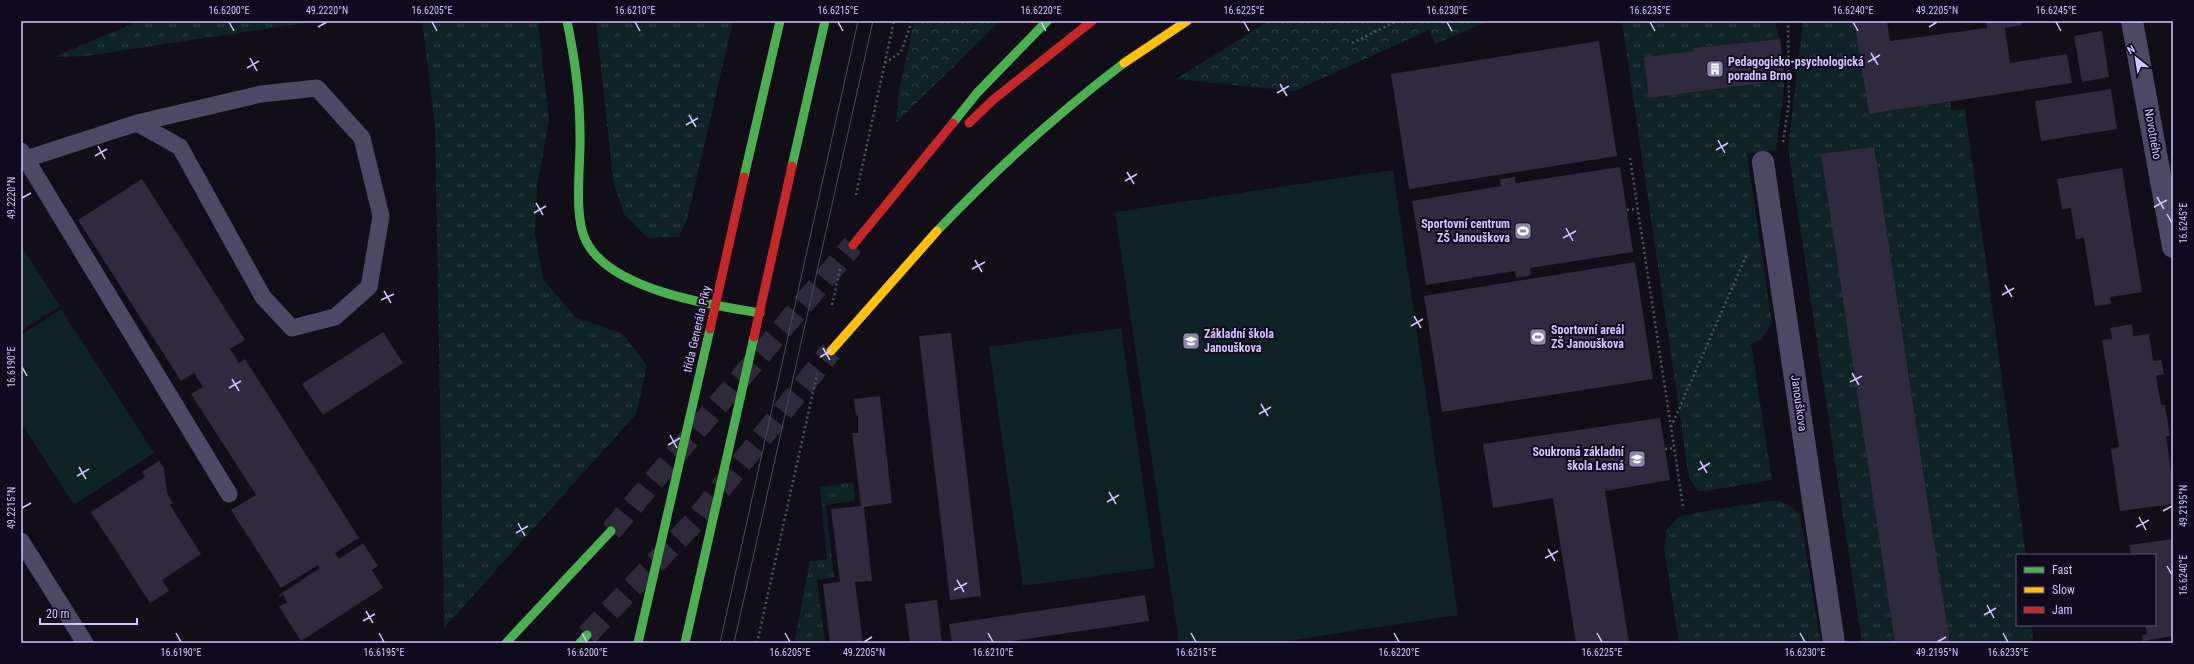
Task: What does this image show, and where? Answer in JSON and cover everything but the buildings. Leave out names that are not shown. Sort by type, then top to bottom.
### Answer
[{"type":"main road","points":[[567,21],[572,42],[580,107],[579,206],[580,220],[586,242],[601,259],[615,271],[676,296],[720,307],[760,313]]},
{"type":"main road","name":"třída Generála Píky","points":[[638,643],[711,324],[720,307],[780,21]]},
{"type":"main road","points":[[685,643],[825,21]]},
{"type":"main road","points":[[853,245],[977,94],[1047,21]]},
{"type":"main road","points":[[962,130],[994,99],[1092,21]]},
{"type":"main road","points":[[830,350],[885,286],[968,197],[1062,113],[1117,69],[1187,21]]},
{"type":"main road","points":[[879,215],[952,140]]},
{"type":"main road","points":[[506,643],[611,531]]},
{"type":"main road","points":[[580,643],[587,635]]},
{"type":"street","name":"Novotného","points":[[2132,21],[2173,246]]},
{"type":"street","name":"Janouškova","points":[[1763,162],[1834,643]]},
{"type":"lane","points":[[137,123],[180,147],[263,297],[292,328],[335,316],[369,287],[381,216],[362,138],[316,88],[261,94],[137,123],[24,155],[229,494]]},
{"type":"lane","points":[[21,541],[85,643]]},
{"type":"path","points":[[867,143],[894,21]]},
{"type":"path","points":[[885,63],[901,52],[912,21]]},
{"type":"path","points":[[1352,43],[1397,21]]},
{"type":"path","points":[[1763,162],[1781,157],[1789,103],[1788,21]]},
{"type":"path","points":[[1630,158],[1683,506]]},
{"type":"path","points":[[1627,210],[1638,209]]},
{"type":"path","points":[[1671,427],[1750,247]]},
{"type":"path","points":[[1665,449],[1674,448]]},
{"type":"path","points":[[757,643],[771,573],[795,479]]},
{"type":"green space","points":[[139,21],[318,21],[86,56],[54,57]]},
{"type":"green space","points":[[422,21],[538,21],[549,121],[537,185],[535,234],[543,279],[576,318],[622,333],[647,366],[636,414],[444,628],[435,127]]},
{"type":"green space","points":[[596,21],[733,21],[687,219],[679,237],[648,238],[624,214],[613,180]]},
{"type":"green space","points":[[914,21],[1000,21],[896,123],[899,91]]},
{"type":"green space","points":[[1269,21],[1488,21],[1435,44],[1429,30],[1294,91],[1176,79]]},
{"type":"green space","points":[[1622,21],[1774,21],[1780,39],[1693,48],[1694,51],[1645,57],[1650,98],[1785,80],[1776,150],[1747,154],[1772,323],[1761,340],[1751,344],[1772,480],[1698,491],[1689,478]]},
{"type":"green space","points":[[1803,21],[1854,21],[1869,114],[1950,102],[1951,110],[1965,109],[2026,554],[2016,554],[2016,626],[2032,626],[2033,643],[1862,643],[1788,147]]},
{"type":"green space","points":[[1393,170],[1458,615],[1274,643],[1179,643],[1115,212]]},
{"type":"green space","points":[[21,246],[60,306],[21,331]]},
{"type":"green space","points":[[61,309],[154,453],[74,505],[21,423],[21,335]]},
{"type":"green space","points":[[1121,328],[1155,568],[1023,586],[989,347]]},
{"type":"green space","points":[[853,482],[855,501],[826,505],[834,577],[817,580],[825,643],[794,643],[810,561],[827,560],[820,487]]},
{"type":"green space","points":[[1769,501],[1786,504],[1800,515],[1821,643],[1679,643],[1664,547],[1667,530],[1678,517]]},
{"type":"tunnel","points":[[611,531],[853,245]]},
{"type":"tunnel","points":[[587,635],[694,522],[831,351]]},
{"type":"tram line","points":[[720,643],[858,21]]},
{"type":"tram line","points":[[734,643],[873,21]]},
{"type":"traffic: fast","points":[[567,21],[575,64],[578,92],[580,121],[578,190],[580,218],[586,241],[598,258],[616,272],[639,283],[690,300],[760,313]]},
{"type":"traffic: fast","points":[[744,177],[780,21]]},
{"type":"traffic: fast","points":[[792,166],[825,21]]},
{"type":"traffic: fast","points":[[953,123],[977,93],[1047,21]]},
{"type":"traffic: fast","points":[[937,231],[981,186],[1027,143],[1099,82],[1124,63]]},
{"type":"traffic: fast","points":[[638,643],[710,329]]},
{"type":"traffic: fast","points":[[685,643],[754,337]]},
{"type":"traffic: fast","points":[[506,643],[611,531]]},
{"type":"traffic: fast","points":[[580,643],[587,635]]},
{"type":"traffic: slow","points":[[1124,63],[1187,21]]},
{"type":"traffic: slow","points":[[831,351],[937,231]]},
{"type":"traffic: jam","points":[[969,123],[994,99],[1092,21]]},
{"type":"traffic: jam","points":[[853,245],[953,123]]},
{"type":"traffic: jam","points":[[754,337],[792,166]]},
{"type":"traffic: jam","points":[[710,329],[744,177]]},
{"type":"place","name":"Pedagogicko-psychologická poradna Brno","points":[[1715,69]]},
{"type":"place","name":"Sportovní centrum ZŠ Janouškova","points":[[1523,231]]},
{"type":"place","name":"Sportovní areál ZŠ Janouškova","points":[[1538,337]]},
{"type":"place","name":"Základní škola Janouškova","points":[[1191,341]]},
{"type":"place","name":"Soukromá základní škola Lesná","points":[[1637,459]]}]
